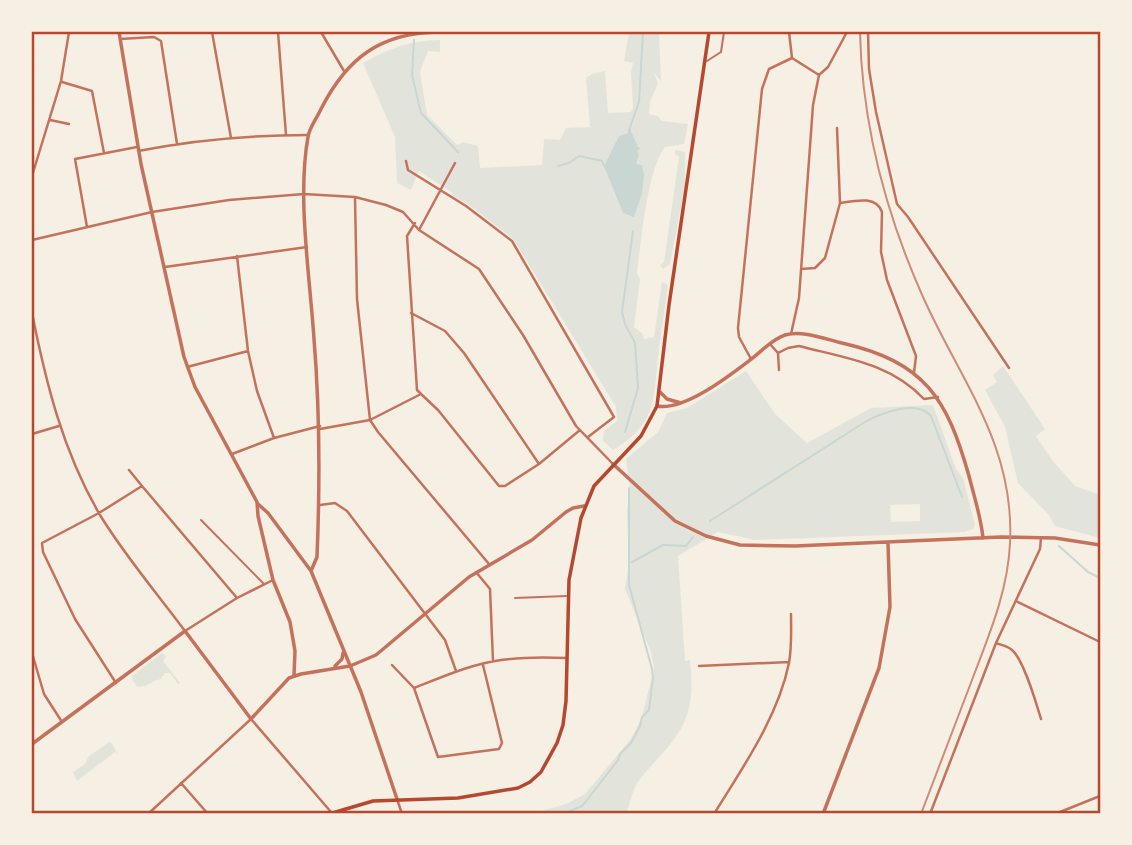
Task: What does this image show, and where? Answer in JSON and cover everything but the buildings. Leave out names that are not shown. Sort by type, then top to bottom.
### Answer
[{"type":"main road","points":[[330,813],[373,801],[445,799],[518,789],[536,778],[549,760],[563,725],[568,658],[568,596],[576,538],[584,506],[594,486],[642,436],[657,407],[709,32]]},
{"type":"street","points":[[32,176],[61,81],[69,32]]},
{"type":"street","points":[[119,32],[138,149],[187,367],[257,502],[311,570],[350,666],[402,814]]},
{"type":"street","points":[[212,32],[232,138]]},
{"type":"street","points":[[278,32],[286,135]]},
{"type":"street","points":[[321,32],[344,71]]},
{"type":"street","points":[[311,570],[317,557],[320,428],[304,194],[308,135],[344,71],[356,59],[388,40],[422,32],[438,32]]},
{"type":"street","points":[[789,32],[792,58]]},
{"type":"street","points":[[791,334],[799,298],[810,126],[819,75],[828,67],[848,32]]},
{"type":"street","points":[[868,32],[869,69],[876,112],[897,204],[1009,368]]},
{"type":"street","points":[[120,40],[154,37],[161,41],[177,144]]},
{"type":"street","points":[[792,58],[819,75]]},
{"type":"street","points":[[751,359],[739,337],[738,328],[762,89],[769,69],[792,58]]},
{"type":"street","points":[[61,81],[92,91],[104,153]]},
{"type":"street","points":[[50,120],[69,124]]},
{"type":"street","points":[[800,269],[815,268],[822,262],[840,203],[837,128]]},
{"type":"street","points":[[87,227],[75,159],[104,153],[232,138],[308,135]]},
{"type":"street","points":[[407,161],[408,170],[466,206],[512,241],[614,417],[587,438]]},
{"type":"street","points":[[419,230],[455,163]]},
{"type":"street","points":[[32,240],[152,212],[229,200],[304,194],[355,197],[403,212],[419,230],[479,269],[523,335],[580,430],[675,521],[720,541],[750,547],[984,538],[1041,538],[1101,545]]},
{"type":"street","points":[[355,197],[357,299],[370,420],[489,564]]},
{"type":"street","points":[[840,203],[861,200],[880,206],[881,252],[887,281],[916,356],[914,373]]},
{"type":"street","points":[[415,223],[407,236],[417,390],[438,410],[499,486],[505,486],[539,464],[580,430]]},
{"type":"street","points":[[164,268],[307,247]]},
{"type":"street","points":[[237,256],[248,351],[257,391],[274,439]]},
{"type":"street","points":[[32,313],[59,426],[69,454],[99,513],[141,575],[251,719],[330,813]]},
{"type":"street","points":[[411,313],[445,331],[464,354],[539,464]]},
{"type":"street","points":[[657,407],[672,407],[682,403],[770,344],[791,334],[863,348],[883,355],[914,373],[938,397],[951,421],[965,462],[984,538]]},
{"type":"street","points":[[770,344],[778,353],[779,370]]},
{"type":"street","points":[[778,353],[799,346],[863,361],[892,373],[924,399],[938,397]]},
{"type":"street","points":[[187,367],[248,351]]},
{"type":"street","points":[[660,392],[667,399],[682,403]]},
{"type":"street","points":[[232,454],[274,439],[370,420],[421,394]]},
{"type":"street","points":[[32,434],[59,426]]},
{"type":"street","points":[[130,470],[237,597]]},
{"type":"street","points":[[116,684],[75,620],[41,545],[142,486]]},
{"type":"street","points":[[257,502],[273,580],[290,622],[295,651],[294,676]]},
{"type":"street","points":[[320,505],[335,503],[347,511],[445,640],[456,671]]},
{"type":"street","points":[[148,814],[251,719],[283,683],[294,676],[350,666],[376,655],[476,572],[532,540],[566,512],[584,506]]},
{"type":"street","points":[[930,814],[996,643],[1040,549],[1041,538]]},
{"type":"street","points":[[823,814],[881,659],[890,607],[888,542]]},
{"type":"street","points":[[476,572],[490,589],[493,661]]},
{"type":"street","points":[[32,744],[185,631],[237,597],[273,580]]},
{"type":"street","points":[[1016,601],[1101,642]]},
{"type":"street","points":[[714,814],[763,729],[782,686],[789,662],[791,614]]},
{"type":"street","points":[[996,643],[1012,650],[1016,656],[1028,680],[1041,719]]},
{"type":"street","points":[[332,668],[342,659],[344,653],[341,644]]},
{"type":"street","points":[[32,653],[47,701],[62,722]]},
{"type":"street","points":[[414,688],[456,671],[493,661],[568,658]]},
{"type":"street","points":[[699,667],[789,662]]},
{"type":"street","points":[[392,665],[414,688],[438,757],[499,749],[502,739],[483,665]]},
{"type":"street","points":[[181,783],[208,814]]},
{"type":"street","points":[[1055,814],[1101,796]]},
{"type":"lane","points":[[706,61],[721,52],[724,32]]},
{"type":"lane","points":[[201,520],[263,583]]},
{"type":"lane","points":[[515,598],[568,596]]},
{"type":"shaded area","points":[[629,32],[659,32],[661,82],[653,71],[658,83],[650,102],[649,114],[658,116],[661,121],[688,124],[684,144],[665,147],[654,172],[649,189],[637,273],[640,279],[634,327],[642,333],[644,339],[654,337],[662,282],[668,285],[654,395],[646,419],[639,430],[613,450],[603,441],[604,431],[617,421],[616,407],[514,240],[468,204],[451,195],[453,193],[419,171],[411,190],[397,183],[395,137],[363,63],[400,46],[440,40],[440,52],[428,51],[420,72],[427,115],[457,145],[463,142],[478,146],[480,168],[542,165],[544,139],[560,140],[566,128],[590,127],[586,78],[592,74],[605,71],[608,113],[631,112],[633,63],[624,61]]},
{"type":"shaded area","points":[[628,129],[641,148],[637,151],[639,155],[636,164],[642,165],[644,175],[642,193],[634,217],[623,213],[604,166],[619,136],[628,133]]},
{"type":"shaded area","points":[[675,150],[685,152],[685,185],[670,264],[663,269],[660,265],[664,262],[679,157]]},
{"type":"shaded area","points":[[1003,366],[1045,429],[1036,436],[1052,460],[1075,486],[1100,495],[1100,538],[1055,526],[1048,514],[1018,483],[1005,427],[985,390],[997,382],[993,375]]},
{"type":"shaded area","points":[[746,371],[775,414],[807,443],[871,408],[933,405],[956,469],[963,478],[975,525],[973,529],[964,532],[755,540],[718,532],[678,556],[685,661],[690,660],[692,680],[690,702],[683,725],[638,782],[626,813],[531,814],[566,804],[585,794],[631,739],[642,717],[654,668],[651,652],[625,589],[629,563],[627,511],[630,489],[626,459],[658,432],[667,413],[687,408]],"holes":[[[920,504],[920,521],[891,522],[890,505]]]},
{"type":"shaded area","points":[[162,653],[166,656],[163,661],[180,683],[178,684],[170,673],[165,673],[161,679],[137,687],[131,677]]},
{"type":"shaded area","points":[[109,742],[118,755],[115,752],[77,781],[73,772]]},
{"type":"waterway","points":[[629,130],[639,102],[643,32]]},
{"type":"waterway","points":[[414,40],[412,75],[421,113],[458,152]]},
{"type":"waterway","points":[[558,166],[579,156],[602,161],[604,166]]},
{"type":"waterway","points":[[625,432],[638,388],[635,343],[622,312],[633,231]]},
{"type":"waterway","points":[[710,521],[865,422],[908,408],[917,408],[931,416],[962,497]]},
{"type":"waterway","points":[[563,814],[582,806],[587,800],[631,743],[642,717],[649,710],[652,669],[629,585],[629,488]]},
{"type":"waterway","points":[[632,562],[663,545],[686,546],[693,537]]},
{"type":"waterway","points":[[1059,546],[1088,572],[1100,578]]},
{"type":"railway","points":[[860,32],[865,100],[887,201],[923,297],[969,386],[995,445],[1004,475],[1009,508],[1010,543],[1002,596],[921,814]]}]
